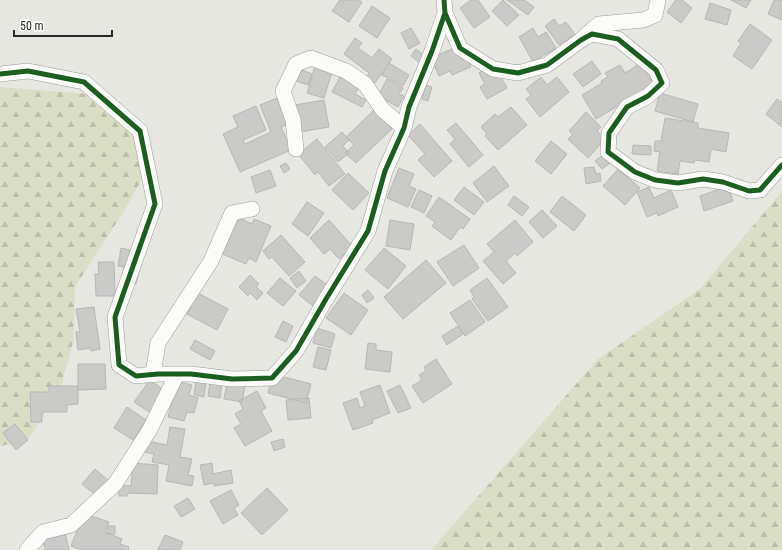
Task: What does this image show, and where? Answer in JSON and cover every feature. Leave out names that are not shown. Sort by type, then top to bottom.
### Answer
[{"type":"street","points":[[444,6],[460,48],[493,70],[518,73],[547,65],[581,40],[599,24],[643,20],[655,15],[658,0]]},
{"type":"street","points":[[0,74],[28,71],[84,82],[140,131],[154,204],[115,317],[119,365],[136,376],[153,374],[191,374],[232,379],[272,378],[296,351],[368,231],[385,171],[404,128],[409,107],[432,51],[444,6]]},
{"type":"street","points":[[581,40],[592,34],[618,39],[656,70],[662,83],[648,96],[627,107],[609,133],[608,152],[635,172],[656,180],[678,183],[703,179],[723,182],[749,191],[760,190],[782,165]]},
{"type":"street","points":[[296,149],[293,120],[283,91],[296,64],[311,58],[346,71],[365,84],[382,109],[404,128]]},
{"type":"street","points":[[153,374],[158,343],[211,261],[232,213],[252,209]]},
{"type":"street","points":[[27,550],[43,532],[71,525],[115,484],[149,431],[177,374]]},
{"type":"green space","points":[[0,87],[88,94],[137,132],[142,179],[126,208],[75,287],[73,342],[60,390],[27,441],[0,446]]},
{"type":"green space","points":[[782,190],[782,550],[431,550],[598,359],[700,289]]},
{"type":"building","points":[[340,0],[359,0],[362,2],[349,22],[332,11]]},
{"type":"building","points":[[471,0],[478,0],[490,17],[474,28],[460,8]]},
{"type":"building","points":[[503,0],[519,15],[507,26],[492,11]]},
{"type":"building","points":[[507,0],[524,0],[534,7],[528,15]]},
{"type":"building","points":[[676,0],[682,0],[692,8],[681,23],[667,12]]},
{"type":"building","points":[[731,0],[751,0],[746,8]]},
{"type":"building","points":[[774,0],[782,0],[782,20],[768,14]]},
{"type":"building","points":[[710,3],[731,10],[727,25],[705,19]]},
{"type":"building","points":[[372,6],[390,18],[377,38],[359,26]]},
{"type":"building","points":[[554,19],[559,26],[566,22],[575,34],[559,45],[545,26]]},
{"type":"building","points":[[750,24],[772,40],[752,69],[733,56],[741,43],[738,41]]},
{"type":"building","points":[[411,28],[420,43],[409,49],[401,33]]},
{"type":"building","points":[[533,28],[538,37],[546,32],[556,48],[533,62],[519,37]]},
{"type":"building","points":[[355,38],[362,43],[358,48],[372,58],[379,49],[392,59],[375,83],[366,77],[369,73],[344,54]]},
{"type":"building","points":[[461,45],[471,67],[452,75],[450,71],[439,76],[431,58]]},
{"type":"building","points":[[416,49],[425,56],[420,63],[411,56]]},
{"type":"building","points":[[592,61],[601,74],[583,87],[573,74]]},
{"type":"building","points":[[389,63],[409,75],[403,86],[382,75]]},
{"type":"building","points":[[641,63],[654,84],[596,119],[582,95],[602,83],[601,81],[608,77],[605,73],[620,65],[625,73]]},
{"type":"building","points":[[494,64],[507,88],[487,99],[480,87],[485,84],[479,73]]},
{"type":"building","points":[[315,66],[332,72],[324,98],[307,93]]},
{"type":"building","points":[[300,69],[312,74],[308,85],[296,81]]},
{"type":"building","points":[[340,77],[359,87],[355,94],[366,100],[362,107],[332,92]]},
{"type":"building","points":[[541,77],[547,85],[557,77],[569,92],[540,117],[526,99],[531,95],[526,89]]},
{"type":"building","points":[[387,79],[403,88],[399,94],[404,96],[398,107],[378,96]]},
{"type":"building","points":[[426,85],[432,87],[428,101],[422,99]]},
{"type":"building","points":[[660,93],[698,104],[693,122],[655,111]]},
{"type":"building","points":[[277,98],[289,124],[281,127],[291,150],[240,172],[223,134],[238,127],[233,116],[256,106],[266,130],[243,140],[245,144],[271,132],[260,105]]},
{"type":"building","points":[[777,99],[782,103],[782,127],[766,114]]},
{"type":"building","points":[[324,100],[329,127],[300,132],[295,105]]},
{"type":"building","points":[[511,107],[527,125],[498,150],[485,136],[487,134],[481,127],[495,114],[498,117]]},
{"type":"building","points":[[374,110],[392,129],[356,163],[345,153],[354,145],[346,137]]},
{"type":"building","points":[[586,112],[601,127],[597,131],[605,139],[588,158],[568,139],[573,134],[569,131]]},
{"type":"building","points":[[665,118],[698,123],[698,128],[729,133],[726,152],[711,149],[709,162],[695,160],[694,163],[680,161],[678,174],[657,171],[660,152],[654,151],[655,141],[661,141]]},
{"type":"building","points":[[456,123],[483,155],[469,167],[450,144],[455,139],[447,130]]},
{"type":"building","points":[[420,124],[452,161],[434,177],[418,160],[425,154],[408,135]]},
{"type":"building","points":[[342,132],[349,140],[343,146],[349,153],[338,162],[325,147]]},
{"type":"building","points":[[317,139],[345,174],[329,186],[318,172],[315,175],[298,154]]},
{"type":"building","points":[[551,141],[567,154],[551,174],[535,161]]},
{"type":"building","points":[[633,145],[651,146],[651,155],[632,154]]},
{"type":"building","points":[[604,154],[610,163],[602,169],[595,161]]},
{"type":"building","points":[[286,163],[290,169],[284,173],[280,166]]},
{"type":"building","points":[[494,166],[509,186],[487,202],[473,183]]},
{"type":"building","points":[[594,167],[596,174],[600,173],[601,181],[586,184],[584,168]]},
{"type":"building","points":[[399,168],[414,174],[409,186],[416,189],[408,207],[387,198]]},
{"type":"building","points":[[618,169],[640,188],[625,205],[603,186]]},
{"type":"building","points":[[270,170],[276,186],[256,193],[251,177]]},
{"type":"building","points":[[348,173],[369,193],[353,210],[332,190]]},
{"type":"building","points":[[728,186],[733,201],[704,211],[700,196]]},
{"type":"building","points":[[464,187],[484,202],[474,215],[454,200]]},
{"type":"building","points":[[649,187],[654,198],[671,190],[678,207],[658,216],[657,213],[647,217],[637,192]]},
{"type":"building","points":[[419,190],[432,196],[424,213],[411,207]]},
{"type":"building","points":[[514,196],[529,207],[522,216],[508,205]]},
{"type":"building","points":[[562,196],[586,215],[574,231],[550,212]]},
{"type":"building","points":[[439,197],[470,219],[463,229],[460,227],[451,240],[432,226],[435,222],[426,216]]},
{"type":"building","points":[[307,202],[324,213],[308,236],[292,224]]},
{"type":"building","points":[[542,210],[557,226],[543,238],[529,222]]},
{"type":"building","points":[[235,216],[252,224],[254,219],[271,226],[256,262],[249,258],[246,264],[220,253]]},
{"type":"building","points":[[329,220],[353,247],[339,259],[330,249],[324,254],[310,238]]},
{"type":"building","points":[[390,220],[414,224],[410,250],[386,246]]},
{"type":"building","points":[[515,220],[533,242],[517,256],[515,253],[506,261],[516,273],[503,284],[483,261],[494,252],[487,244]]},
{"type":"building","points":[[281,235],[305,262],[289,276],[272,257],[269,259],[263,251]]},
{"type":"building","points":[[464,245],[479,268],[453,286],[437,262]]},
{"type":"building","points":[[121,248],[143,253],[136,284],[121,281],[124,267],[118,266]]},
{"type":"building","points":[[384,248],[406,266],[388,289],[365,270]]},
{"type":"building","points":[[426,260],[446,283],[403,319],[384,297]]},
{"type":"building","points":[[98,262],[114,262],[115,296],[96,296],[95,274],[99,274]]},
{"type":"building","points":[[299,271],[306,281],[297,288],[290,278]]},
{"type":"building","points":[[250,275],[259,284],[256,287],[263,293],[257,300],[250,293],[248,296],[239,287]]},
{"type":"building","points":[[315,276],[333,289],[317,309],[299,295]]},
{"type":"building","points":[[280,278],[296,291],[283,306],[267,293]]},
{"type":"building","points":[[487,278],[508,307],[488,321],[472,299],[474,297],[470,290]]},
{"type":"building","points":[[368,290],[374,298],[367,303],[362,295]]},
{"type":"building","points":[[198,293],[228,309],[217,330],[187,314]]},
{"type":"building","points":[[344,293],[368,310],[351,335],[326,318]]},
{"type":"building","points":[[470,300],[485,322],[465,336],[450,313]]},
{"type":"building","points":[[94,307],[100,349],[91,351],[91,348],[78,350],[76,332],[80,332],[76,309]]},
{"type":"building","points":[[283,321],[293,326],[286,342],[275,337]]},
{"type":"building","points":[[458,326],[463,334],[447,345],[442,336]]},
{"type":"building","points":[[317,328],[335,334],[331,348],[313,343]]},
{"type":"building","points":[[195,340],[215,351],[210,360],[190,349]]},
{"type":"building","points":[[368,343],[376,344],[376,350],[392,352],[390,372],[365,369]]},
{"type":"building","points":[[318,347],[331,350],[326,370],[313,367]]},
{"type":"building","points":[[436,359],[452,384],[423,403],[412,386],[422,380],[419,375],[426,371],[424,367]]},
{"type":"building","points":[[78,364],[105,364],[106,389],[78,390]]},
{"type":"building","points":[[197,374],[207,375],[204,397],[194,395]]},
{"type":"building","points":[[273,374],[311,384],[306,403],[268,393]]},
{"type":"building","points":[[211,376],[223,378],[220,398],[208,396]]},
{"type":"building","points":[[228,377],[246,380],[242,402],[224,399]]},
{"type":"building","points":[[150,380],[165,391],[149,412],[134,402]]},
{"type":"building","points":[[177,381],[192,385],[189,395],[198,398],[194,413],[187,412],[184,421],[168,417]]},
{"type":"building","points":[[380,385],[390,413],[372,420],[373,423],[353,430],[343,403],[357,398],[360,408],[365,406],[360,392]]},
{"type":"building","points":[[400,385],[411,408],[398,413],[387,391]]},
{"type":"building","points":[[49,386],[78,386],[78,404],[67,405],[67,412],[42,412],[42,422],[31,422],[30,392],[49,392]]},
{"type":"building","points":[[257,391],[266,408],[261,411],[272,431],[245,446],[234,428],[241,424],[235,414],[243,409],[239,401]]},
{"type":"building","points":[[309,398],[311,418],[288,420],[286,400]]},
{"type":"building","points":[[127,407],[146,420],[133,440],[114,428]]},
{"type":"building","points":[[15,424],[28,440],[16,450],[3,433]]},
{"type":"building","points":[[170,427],[185,429],[180,457],[192,459],[188,475],[194,476],[192,486],[166,481],[169,465],[152,462],[154,454],[141,451],[143,440],[167,445]]},
{"type":"building","points":[[283,439],[285,447],[274,451],[271,442]]},
{"type":"building","points":[[133,463],[158,465],[157,494],[128,493],[127,496],[119,496],[119,485],[131,486]]},
{"type":"building","points":[[212,463],[213,474],[231,470],[233,483],[214,486],[214,483],[204,485],[200,465]]},
{"type":"building","points":[[95,469],[109,481],[97,496],[82,484]]},
{"type":"building","points":[[267,488],[288,510],[262,535],[241,513]]},
{"type":"building","points":[[231,490],[239,505],[234,508],[238,515],[223,524],[210,501]]},
{"type":"building","points":[[188,498],[195,509],[181,517],[174,506]]},
{"type":"building","points":[[86,514],[109,522],[105,532],[122,539],[120,544],[129,547],[128,550],[81,550],[71,546],[78,528],[80,529]]},
{"type":"building","points":[[108,526],[115,526],[115,534],[107,534]]},
{"type":"building","points":[[65,532],[69,550],[45,550],[42,537]]},
{"type":"building","points":[[165,535],[183,542],[180,550],[158,550]]},
{"type":"cycle path","points":[[0,74],[28,71],[84,82],[140,131],[155,204],[115,317],[119,365],[136,376],[191,374],[232,379],[272,378],[296,351],[368,231],[385,171],[404,128],[409,107],[432,51],[445,13],[444,0]]},
{"type":"cycle path","points":[[445,13],[460,48],[493,69],[518,73],[547,65],[581,40],[592,34],[618,39],[656,70],[662,83],[648,96],[627,107],[609,133],[608,152],[635,172],[655,180],[678,183],[703,179],[723,182],[749,191],[760,190],[782,165]]}]
